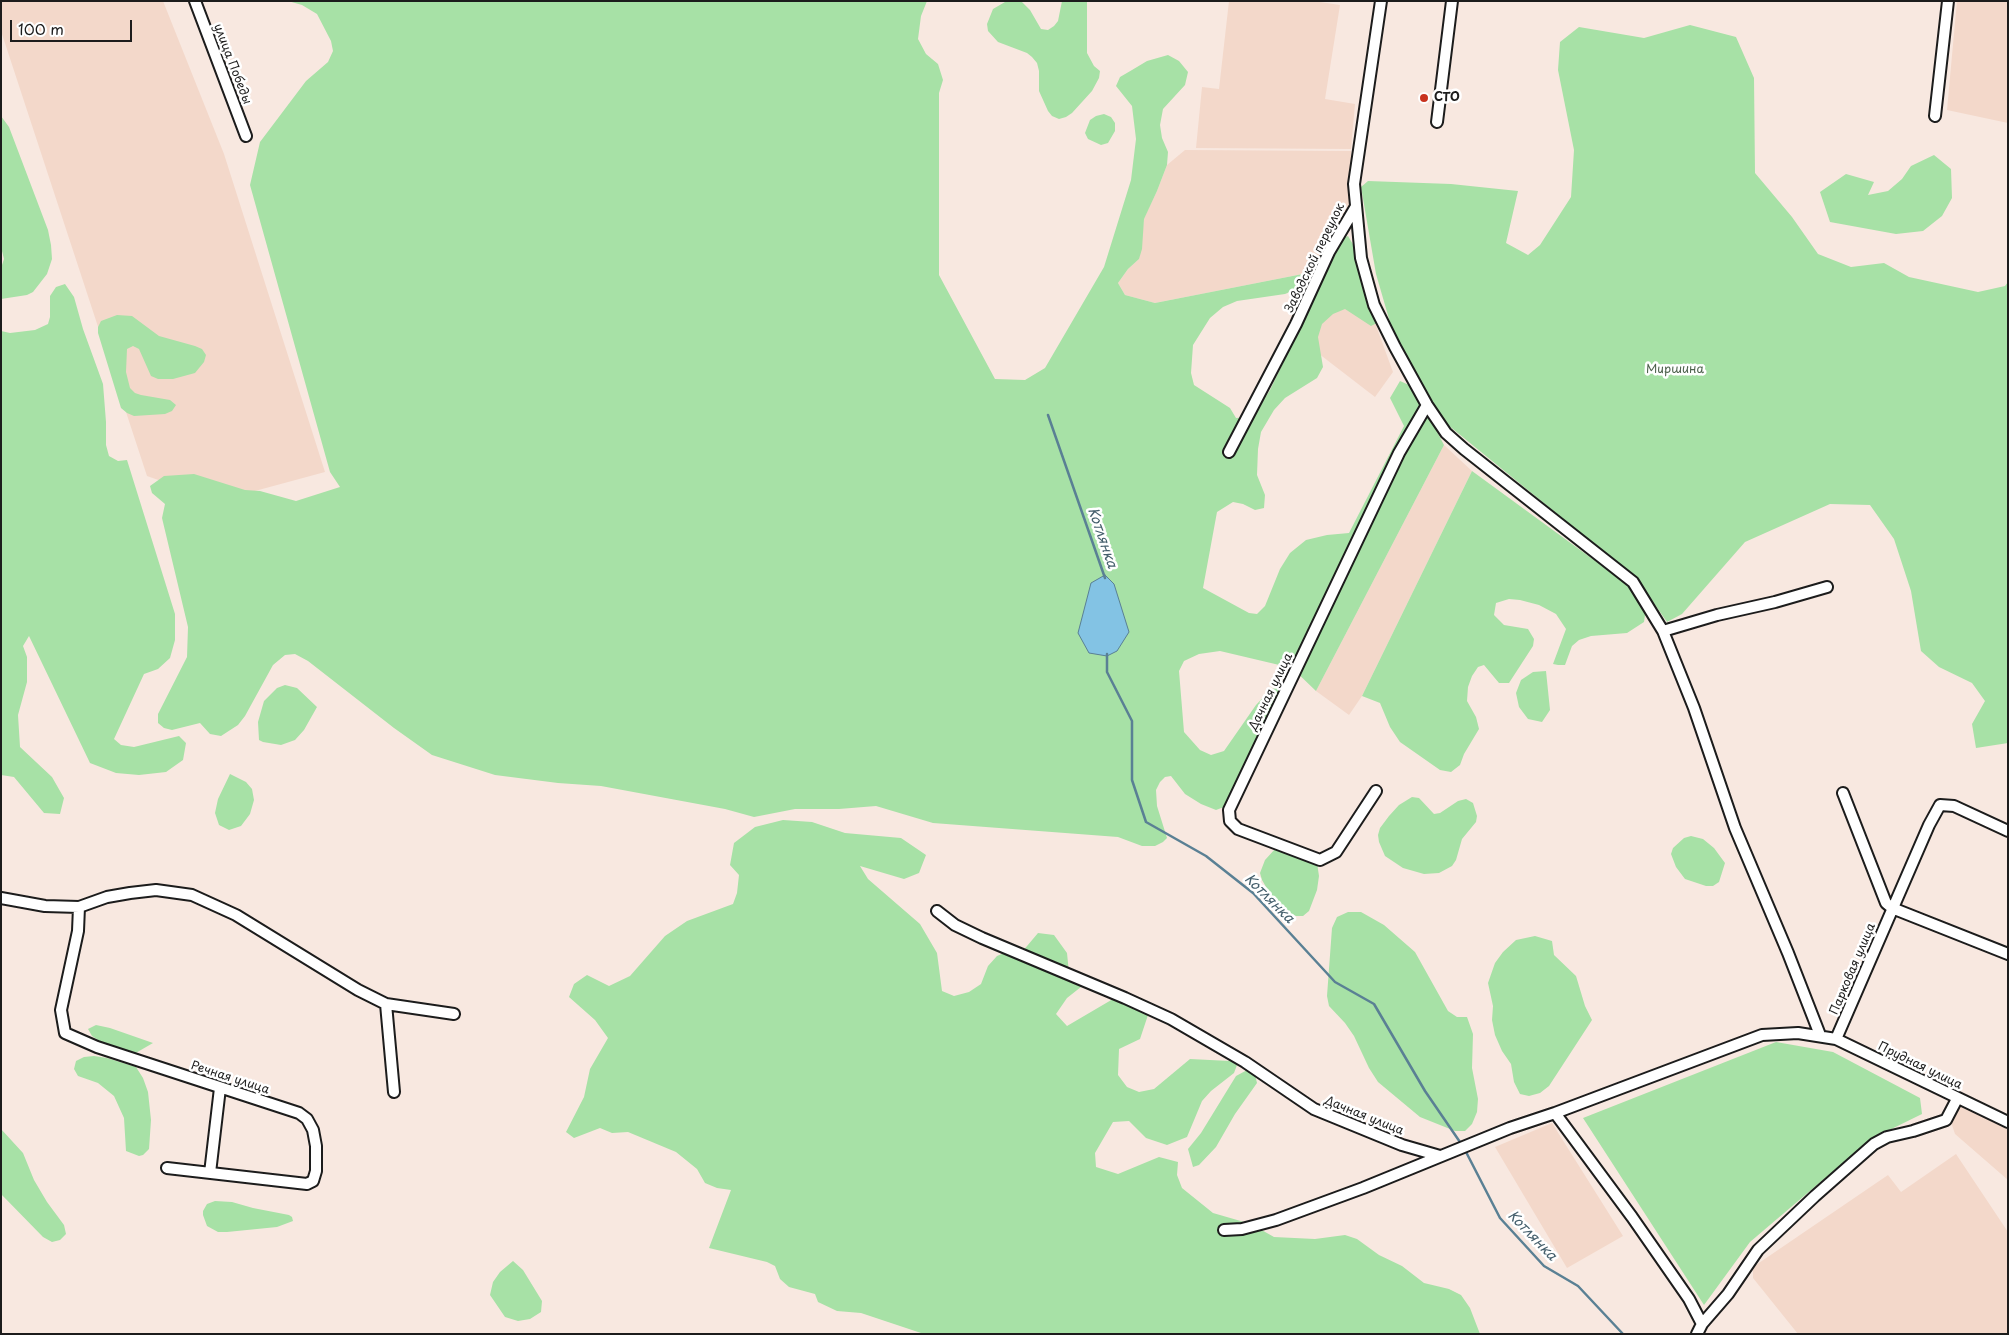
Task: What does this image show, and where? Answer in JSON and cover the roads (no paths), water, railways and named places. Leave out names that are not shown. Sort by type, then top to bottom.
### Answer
[{"type":"street","name":"улица Победы","points":[[195,1],[246,136]]},
{"type":"street","name":"Заводской переулок","points":[[1230,452],[1296,324],[1329,252],[1355,208],[1354,184],[1356,163],[1381,1]]},
{"type":"street","points":[[1437,122],[1452,1]]},
{"type":"street","points":[[1935,116],[1948,1]]},
{"type":"street","points":[[1355,208],[1361,258],[1374,305],[1427,406],[1446,433],[1464,450],[1633,582],[1664,631],[1694,708],[1735,828],[1788,953],[1820,1036]]},
{"type":"street","name":"Дачная улица","points":[[1376,791],[1336,852],[1320,860],[1238,829],[1230,821],[1229,810],[1399,453],[1427,406]]},
{"type":"street","points":[[1664,631],[1717,615],[1827,587]]},
{"type":"street","points":[[1843,794],[1886,903],[1892,908],[2008,954]]},
{"type":"street","name":"Парковая улица","points":[[1836,1039],[1892,908],[1929,825],[1940,805],[1954,806],[2008,831]]},
{"type":"street","points":[[1,898],[45,906],[79,907],[107,897],[156,890],[192,895],[236,914],[358,990],[386,1004],[454,1014]]},
{"type":"street","name":"Речная улица","points":[[79,907],[78,931],[61,1010],[65,1033],[97,1047],[299,1113],[307,1119],[313,1130],[316,1146],[316,1171],[313,1181],[307,1184],[167,1168]]},
{"type":"street","name":"Дачная улица","points":[[937,911],[955,925],[982,938],[1171,1019],[1245,1062],[1314,1110],[1402,1145],[1440,1156]]},
{"type":"street","points":[[386,1004],[394,1092]]},
{"type":"street","name":"Прудная улица","points":[[1224,1230],[1242,1229],[1276,1220],[1363,1188],[1510,1128],[1555,1113],[1762,1035],[1783,1033],[1836,1039],[2008,1122]]},
{"type":"street","points":[[210,1173],[220,1088]]},
{"type":"street","points":[[1697,1334],[1702,1324],[1744,1273],[1758,1250],[1874,1144],[1886,1137],[1913,1131],[1946,1120],[1957,1098]]},
{"type":"street","points":[[1555,1113],[1632,1217],[1689,1300],[1702,1324]]},
{"type":"water","points":[[1105,575],[1114,584],[1129,632],[1117,651],[1107,656],[1089,653],[1078,633],[1091,583]]},
{"type":"waterway","name":"Котлянка","points":[[1048,415],[1105,578]]},
{"type":"waterway","name":"Котлянка","points":[[1107,654],[1107,672],[1132,721],[1132,780],[1146,822],[1206,856],[1253,893],[1335,982],[1374,1004],[1425,1091],[1462,1145]]},
{"type":"waterway","name":"Котлянка","points":[[1465,1150],[1500,1218],[1544,1266],[1578,1286],[1623,1334]]},
{"type":"place","name":"СТО","points":[[1424,98]]},
{"type":"park label","name":"Миршина","points":[[1675,370]]}]
